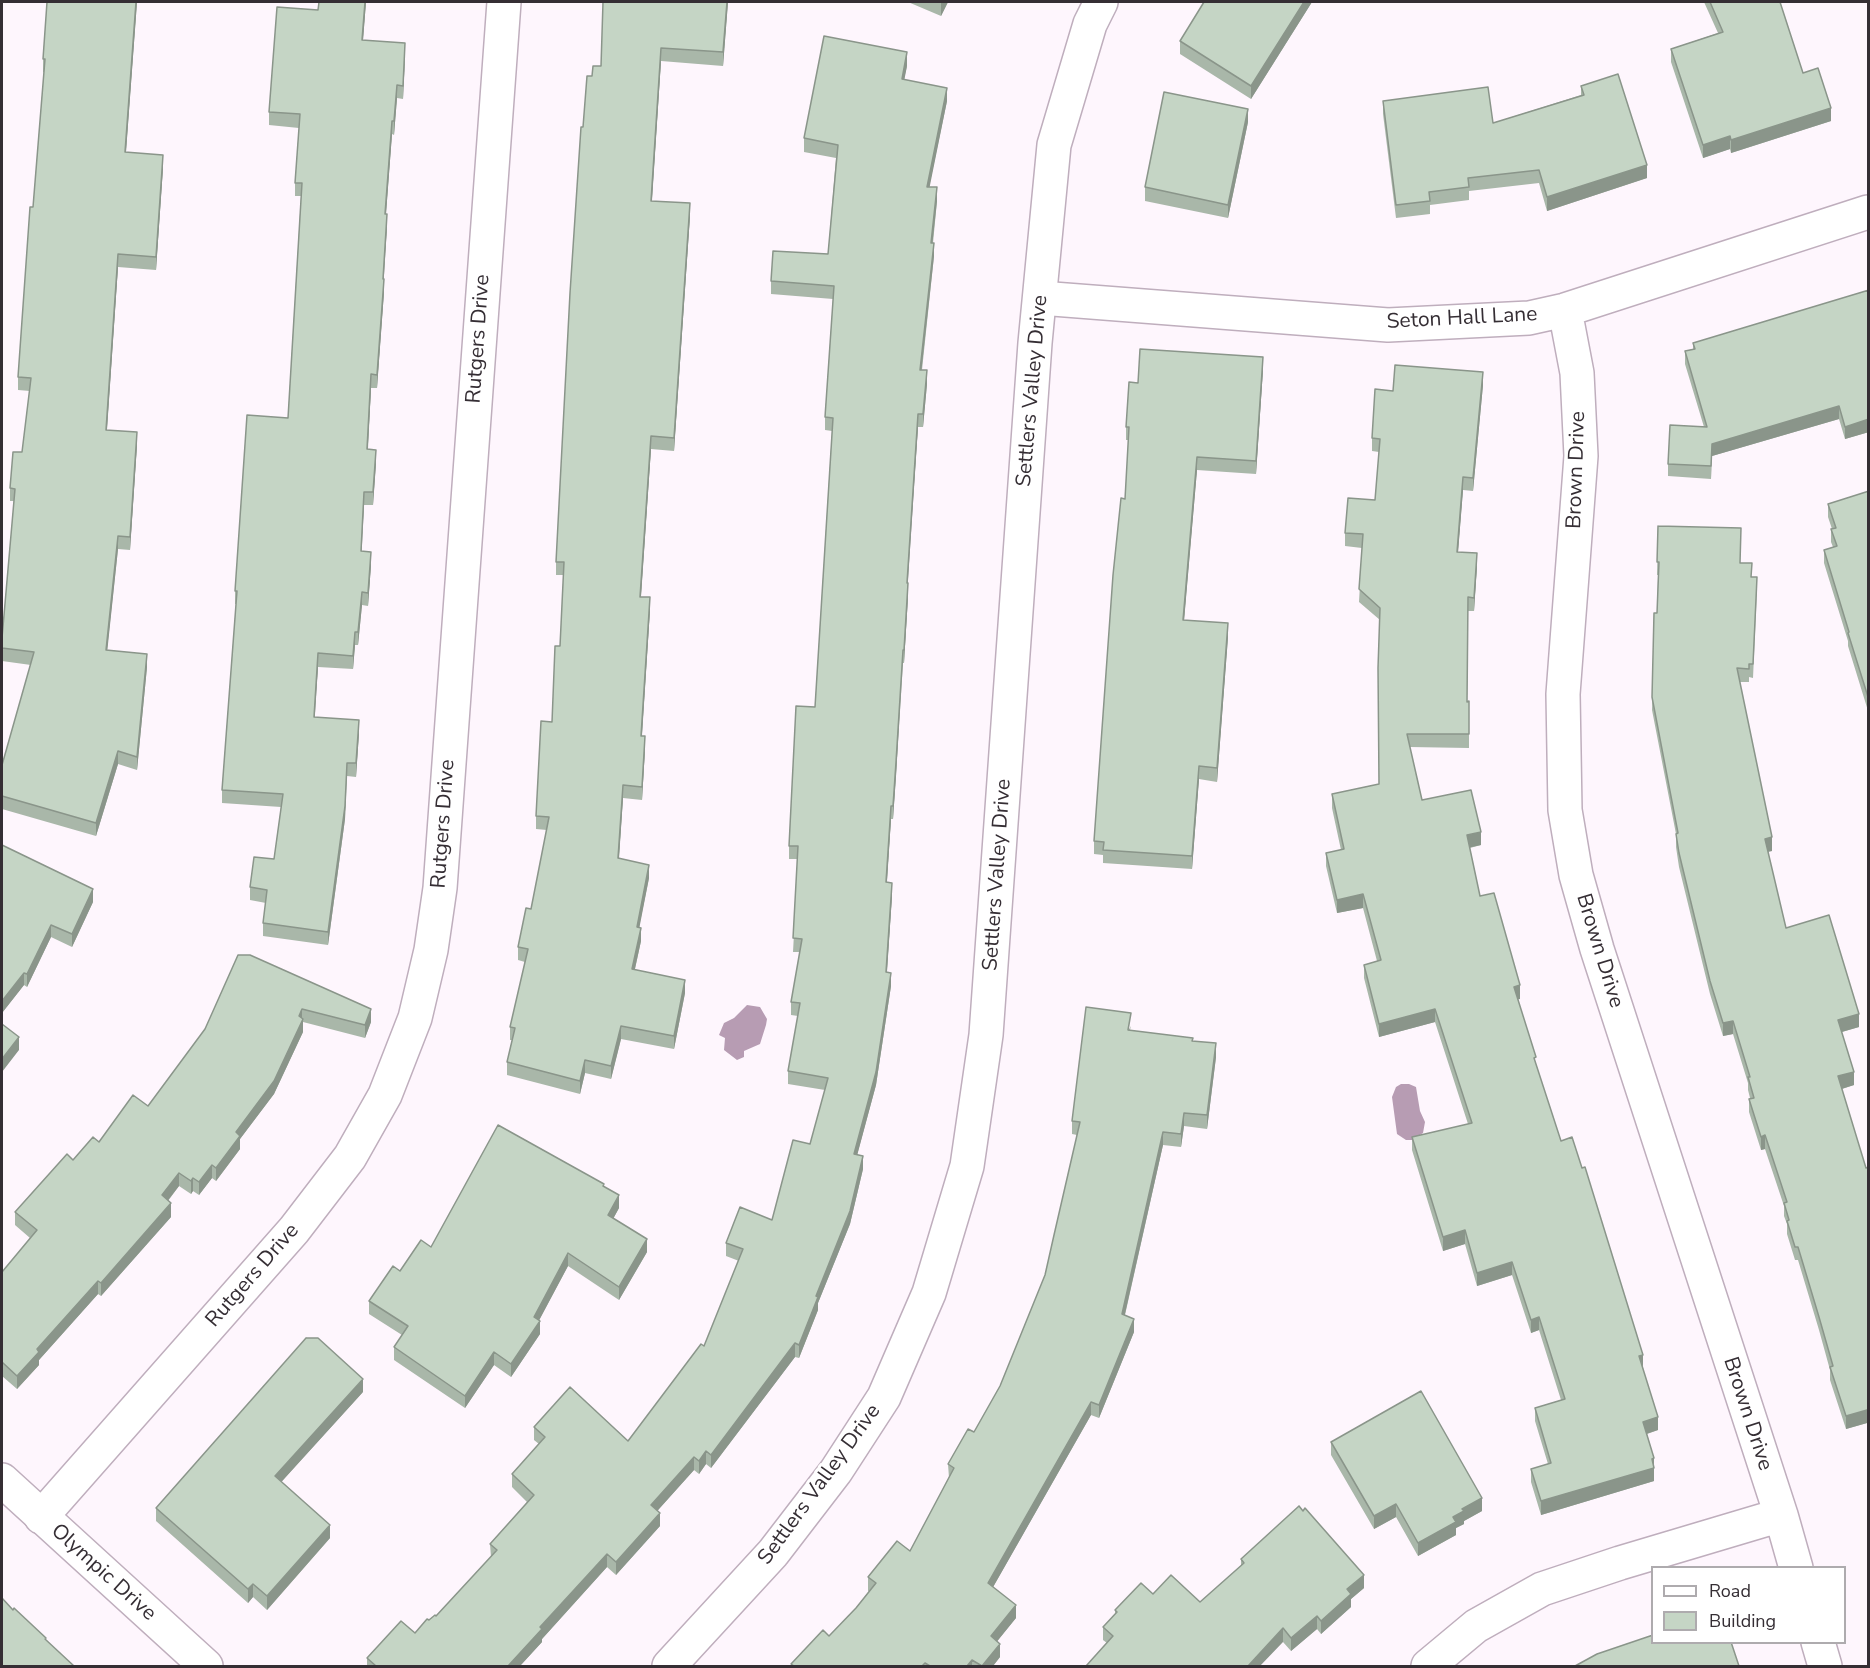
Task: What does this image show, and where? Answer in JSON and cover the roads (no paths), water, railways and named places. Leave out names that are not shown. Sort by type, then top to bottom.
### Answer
[{"type":"street","name":"Rutgers Drive","points":[[41,1517],[294,1230],[350,1157],[385,1095],[415,1018],[431,950],[440,888],[504,2]]},
{"type":"street","name":"Settlers Valley Drive","points":[[669,1666],[773,1553],[836,1471],[884,1397],[929,1293],[967,1166],[986,1035],[1034,355],[1054,145],[1090,24],[1101,2]]},
{"type":"street","name":"Seton Hall Lane","points":[[1040,298],[1388,325],[1529,318],[1565,310],[1869,212]]},
{"type":"street","name":"Brown Drive","points":[[1565,310],[1577,373],[1581,456],[1563,694],[1565,810],[1576,875],[1600,960],[1781,1515],[1795,1566]]},
{"type":"street","name":"Olympic Drive","points":[[2,1480],[206,1666]]},
{"type":"street","points":[[1428,1666],[1476,1626],[1542,1589],[1781,1515]]},
{"type":"street","points":[[1819,1644],[1825,1666]]}]
